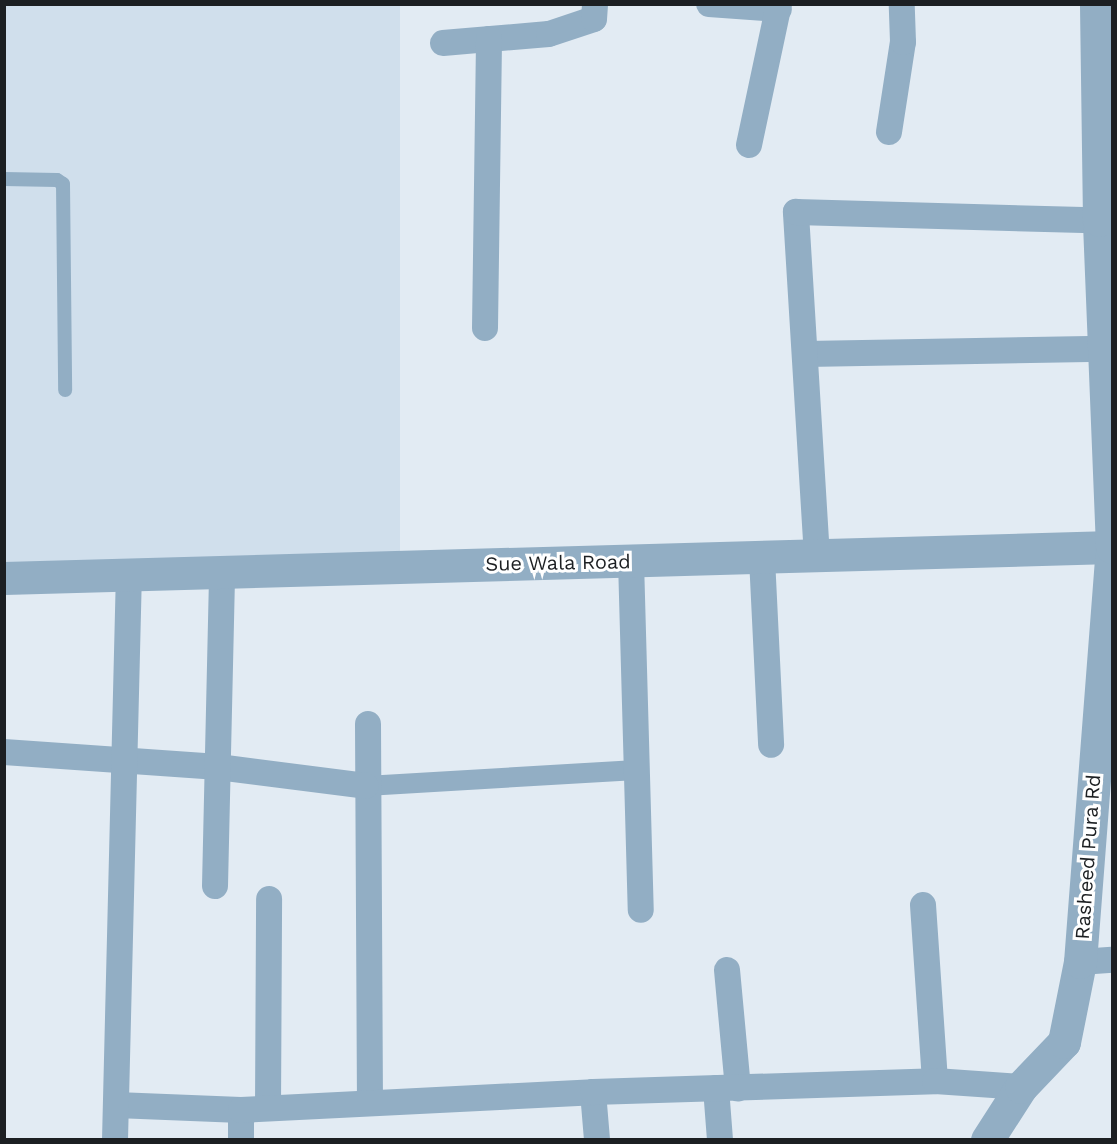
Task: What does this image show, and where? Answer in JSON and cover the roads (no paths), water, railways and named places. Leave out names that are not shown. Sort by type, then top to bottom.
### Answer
[{"type":"street","points":[[443,43],[549,34],[594,19],[595,4]]},
{"type":"street","points":[[709,4],[779,7],[749,145]]},
{"type":"street","points":[[889,132],[903,42],[902,4]]},
{"type":"street","name":"Rasheed Pura Rd","points":[[987,1140],[1022,1087],[1064,1042],[1080,962],[1112,547],[1104,349],[1105,74],[1096,4]]},
{"type":"street","points":[[485,328],[489,39]]},
{"type":"street","points":[[817,557],[796,212],[1106,220]]},
{"type":"street","points":[[806,354],[1104,349]]},
{"type":"street","name":"Sue Wala Road","points":[[4,578],[129,572],[817,557],[1112,547]]},
{"type":"street","points":[[762,558],[771,745]]},
{"type":"street","points":[[631,561],[641,910]]},
{"type":"street","points":[[215,886],[222,570]]},
{"type":"street","points":[[115,1140],[129,572]]},
{"type":"street","points":[[368,724],[366,786],[370,1102]]},
{"type":"street","points":[[4,752],[218,767],[366,786],[637,770]]},
{"type":"street","points":[[268,898],[268,1108]]},
{"type":"street","points":[[923,905],[935,1081]]},
{"type":"street","points":[[1080,962],[1113,960]]},
{"type":"street","points":[[720,1140],[727,1088],[728,970]]},
{"type":"street","points":[[116,1105],[241,1110],[594,1092],[935,1081],[1022,1087]]},
{"type":"street","points":[[594,1092],[597,1140]]},
{"type":"street","points":[[241,1110],[241,1140]]},
{"type":"lane","points":[[4,179],[57,180],[63,184],[65,390]]}]
